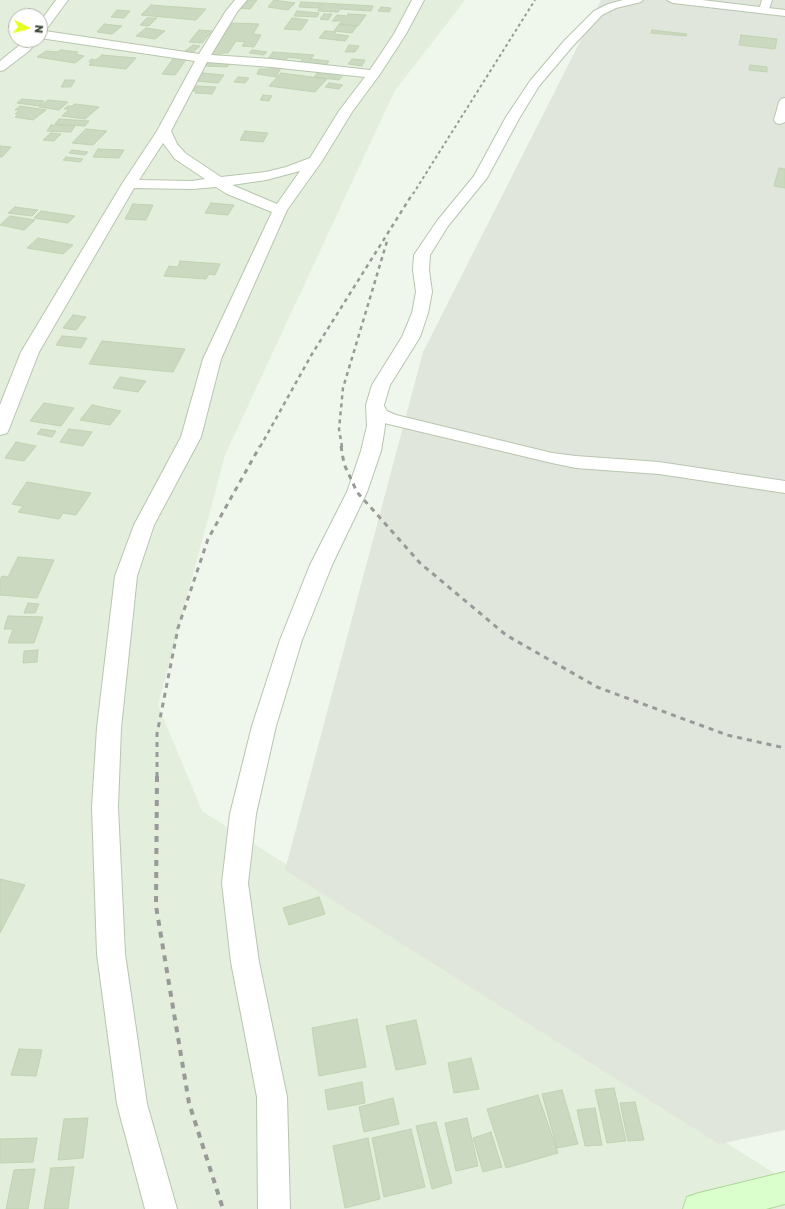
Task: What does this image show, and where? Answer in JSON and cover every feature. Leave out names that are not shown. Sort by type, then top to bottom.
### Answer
[{"type":"street","points":[[48,19],[62,0]]},
{"type":"street","points":[[0,430],[30,352],[129,184],[164,130],[203,58],[232,11],[241,0]]},
{"type":"street","points":[[161,1209],[132,1104],[111,954],[105,807],[109,728],[126,576],[144,525],[191,437],[212,359],[280,210],[315,161],[346,111],[374,74],[400,34],[418,0]]},
{"type":"street","points":[[274,1209],[272,1097],[245,962],[235,883],[243,814],[264,726],[291,640],[321,565],[358,492],[371,451],[376,426],[375,405],[381,385],[411,337],[420,313],[424,292],[421,270],[422,255],[430,240],[480,178],[513,117],[534,84],[568,44],[598,13],[612,6],[636,0]]},
{"type":"street","points":[[673,0],[766,5],[785,13]]},
{"type":"street","points":[[48,35],[203,58],[271,63],[374,74]]},
{"type":"street","points":[[0,68],[25,48]]},
{"type":"street","points":[[164,130],[171,145],[180,156],[232,191],[280,210]]},
{"type":"street","points":[[129,184],[192,185],[218,182],[291,170],[315,161]]},
{"type":"street","points":[[699,1209],[785,1188]]},
{"type":"lane","points":[[780,120],[785,102]]},
{"type":"lane","points":[[375,405],[380,414],[390,419],[552,458],[576,462],[658,468],[785,487]]},
{"type":"shaded area","points":[[0,0],[465,0],[394,92],[225,455],[158,705],[202,811],[785,1180],[785,1209],[0,1209]]},
{"type":"shaded area","points":[[601,0],[785,0],[785,1130],[719,1144],[285,870],[423,352]]},
{"type":"building","points":[[246,0],[257,0],[250,9],[240,8]]},
{"type":"building","points":[[274,0],[295,3],[288,10],[268,7]]},
{"type":"building","points":[[301,2],[320,3],[318,8],[299,7]]},
{"type":"building","points":[[321,3],[373,6],[371,11],[340,9],[338,12],[318,11]]},
{"type":"building","points":[[151,5],[206,9],[196,20],[141,15]]},
{"type":"building","points":[[381,7],[391,8],[389,12],[378,11]]},
{"type":"building","points":[[117,10],[130,11],[124,18],[111,17]]},
{"type":"building","points":[[297,11],[319,13],[317,17],[294,16]]},
{"type":"building","points":[[324,14],[332,14],[328,20],[320,19]]},
{"type":"building","points":[[348,14],[366,15],[358,26],[340,24],[342,21],[332,21],[337,15],[347,16]]},
{"type":"building","points":[[147,18],[157,18],[149,26],[140,25]]},
{"type":"building","points":[[292,18],[308,20],[301,30],[284,29]]},
{"type":"building","points":[[232,23],[259,24],[253,34],[261,35],[254,47],[242,46],[245,42],[236,41],[228,53],[222,53],[219,57],[209,56]]},
{"type":"building","points":[[104,24],[122,26],[112,34],[97,32]]},
{"type":"building","points":[[339,24],[357,26],[352,33],[334,31]]},
{"type":"building","points":[[146,28],[165,31],[155,39],[136,36]]},
{"type":"building","points":[[199,30],[212,31],[202,43],[189,42]]},
{"type":"building","points":[[652,30],[687,34],[686,36],[651,33]]},
{"type":"building","points":[[325,31],[336,32],[334,34],[349,36],[345,41],[319,38]]},
{"type":"building","points":[[741,35],[777,39],[775,49],[739,45]]},
{"type":"building","points":[[193,45],[200,46],[193,52],[185,51]]},
{"type":"building","points":[[349,45],[359,46],[355,52],[345,52]]},
{"type":"building","points":[[61,50],[78,52],[75,54],[84,56],[75,63],[37,57],[46,51],[57,52]]},
{"type":"building","points":[[252,50],[267,52],[264,55],[249,53]]},
{"type":"building","points":[[273,52],[314,55],[311,59],[329,61],[326,66],[299,63],[303,59],[288,57],[284,62],[267,60]]},
{"type":"building","points":[[102,55],[136,58],[126,69],[89,65],[92,62],[89,62],[91,59],[96,60]]},
{"type":"building","points":[[175,56],[188,57],[175,75],[162,74]]},
{"type":"building","points":[[352,59],[365,60],[362,66],[348,64]]},
{"type":"building","points":[[209,61],[231,63],[227,67],[205,66]]},
{"type":"building","points":[[273,65],[282,66],[276,77],[257,74],[259,69],[270,69]]},
{"type":"building","points":[[750,65],[767,67],[767,72],[749,70]]},
{"type":"building","points":[[319,71],[344,74],[339,80],[314,77]]},
{"type":"building","points":[[203,73],[224,75],[218,83],[196,81]]},
{"type":"building","points":[[281,73],[327,79],[315,92],[269,86]]},
{"type":"building","points":[[238,77],[249,78],[245,83],[234,82]]},
{"type":"building","points":[[65,80],[75,80],[71,87],[61,87]]},
{"type":"building","points":[[329,83],[343,85],[339,89],[325,87]]},
{"type":"building","points":[[196,86],[216,87],[212,94],[195,93],[197,91],[193,91]]},
{"type":"building","points":[[263,95],[272,96],[269,101],[260,100]]},
{"type":"building","points":[[22,99],[44,101],[39,106],[17,103]]},
{"type":"building","points":[[48,100],[68,102],[59,110],[39,107]]},
{"type":"building","points":[[75,104],[99,107],[85,119],[62,116],[69,109],[64,109]]},
{"type":"building","points":[[20,106],[46,110],[33,120],[15,117],[19,114],[15,114],[19,110],[15,110]]},
{"type":"building","points":[[59,119],[89,121],[85,126],[55,124]]},
{"type":"building","points":[[51,125],[75,126],[71,132],[47,131]]},
{"type":"building","points":[[86,129],[107,131],[93,145],[72,143]]},
{"type":"building","points":[[245,131],[268,133],[263,142],[240,140]]},
{"type":"building","points":[[51,133],[61,134],[54,141],[43,140]]},
{"type":"building","points":[[0,146],[11,147],[2,157],[0,157]]},
{"type":"building","points":[[98,149],[124,150],[119,158],[93,157]]},
{"type":"building","points":[[72,150],[88,152],[85,155],[69,153]]},
{"type":"building","points":[[66,157],[83,159],[80,162],[63,160]]},
{"type":"building","points":[[779,168],[785,169],[785,188],[774,186]]},
{"type":"building","points":[[211,203],[234,205],[228,215],[205,213]]},
{"type":"building","points":[[133,204],[153,205],[146,220],[125,219]]},
{"type":"building","points":[[15,207],[38,210],[32,216],[8,213]]},
{"type":"building","points":[[41,211],[75,216],[68,223],[34,218]]},
{"type":"building","points":[[10,216],[35,220],[24,230],[0,225]]},
{"type":"building","points":[[38,238],[73,245],[63,254],[27,248]]},
{"type":"building","points":[[180,261],[220,264],[215,275],[209,274],[206,279],[164,276],[169,266],[178,267]]},
{"type":"building","points":[[73,315],[86,317],[76,330],[63,328]]},
{"type":"building","points":[[62,336],[87,338],[81,348],[56,345]]},
{"type":"building","points":[[102,341],[185,349],[173,372],[89,364]]},
{"type":"building","points":[[120,377],[146,381],[138,392],[113,388]]},
{"type":"building","points":[[44,403],[74,408],[61,426],[30,421]]},
{"type":"building","points":[[92,405],[121,411],[110,425],[80,420]]},
{"type":"building","points":[[41,429],[56,431],[52,437],[37,434]]},
{"type":"building","points":[[69,429],[92,432],[83,446],[60,442]]},
{"type":"building","points":[[16,442],[36,446],[24,461],[5,458]]},
{"type":"building","points":[[27,482],[91,493],[76,515],[63,513],[59,519],[18,512],[23,506],[12,504]]},
{"type":"building","points":[[18,557],[54,560],[37,598],[0,595],[0,581],[2,576],[8,577]]},
{"type":"building","points":[[28,603],[39,604],[35,613],[24,613]]},
{"type":"building","points":[[8,616],[43,617],[34,643],[8,643],[13,629],[4,629]]},
{"type":"building","points":[[38,650],[37,662],[23,663],[24,651]]},
{"type":"building","points":[[0,879],[25,885],[0,933]]},
{"type":"building","points":[[319,897],[325,914],[289,925],[283,908]]},
{"type":"building","points":[[357,1019],[366,1067],[319,1076],[312,1028]]},
{"type":"building","points":[[416,1020],[426,1064],[396,1070],[386,1026]]},
{"type":"building","points":[[19,1049],[42,1050],[36,1076],[11,1075]]},
{"type":"building","points":[[471,1058],[479,1089],[454,1093],[448,1063]]},
{"type":"building","points":[[362,1082],[365,1103],[328,1110],[325,1090]]},
{"type":"building","points":[[614,1088],[626,1141],[607,1143],[595,1090]]},
{"type":"building","points":[[562,1090],[578,1144],[557,1148],[542,1094]]},
{"type":"building","points":[[538,1095],[558,1153],[506,1168],[487,1109]]},
{"type":"building","points":[[393,1098],[399,1124],[364,1132],[359,1107]]},
{"type":"building","points":[[635,1102],[644,1140],[628,1141],[620,1103]]},
{"type":"building","points":[[595,1108],[602,1145],[585,1146],[577,1110]]},
{"type":"building","points":[[88,1118],[83,1158],[58,1160],[64,1119]]},
{"type":"building","points":[[467,1118],[478,1166],[456,1171],[445,1123]]},
{"type":"building","points":[[436,1122],[452,1183],[432,1189],[416,1126]]},
{"type":"building","points":[[411,1129],[425,1187],[384,1197],[372,1138]]},
{"type":"building","points":[[491,1132],[502,1167],[483,1172],[473,1138]]},
{"type":"building","points":[[37,1138],[33,1162],[0,1163],[0,1139]]},
{"type":"building","points":[[368,1138],[380,1199],[345,1208],[333,1146]]},
{"type":"building","points":[[74,1167],[68,1209],[44,1209],[51,1168]]},
{"type":"building","points":[[35,1169],[28,1209],[6,1209],[14,1170]]},
{"type":"railway","points":[[413,194],[535,0]]},
{"type":"railway","points":[[260,447],[312,354],[413,193]]},
{"type":"railway","points":[[342,447],[339,429],[343,388],[388,238]]},
{"type":"railway","points":[[157,776],[157,734],[178,628],[208,539],[260,446]]},
{"type":"railway","points":[[341,446],[344,464],[357,492],[420,563],[506,635],[597,687],[727,735],[785,748]]},
{"type":"railway","points":[[157,776],[156,906],[189,1103],[223,1209]]}]
